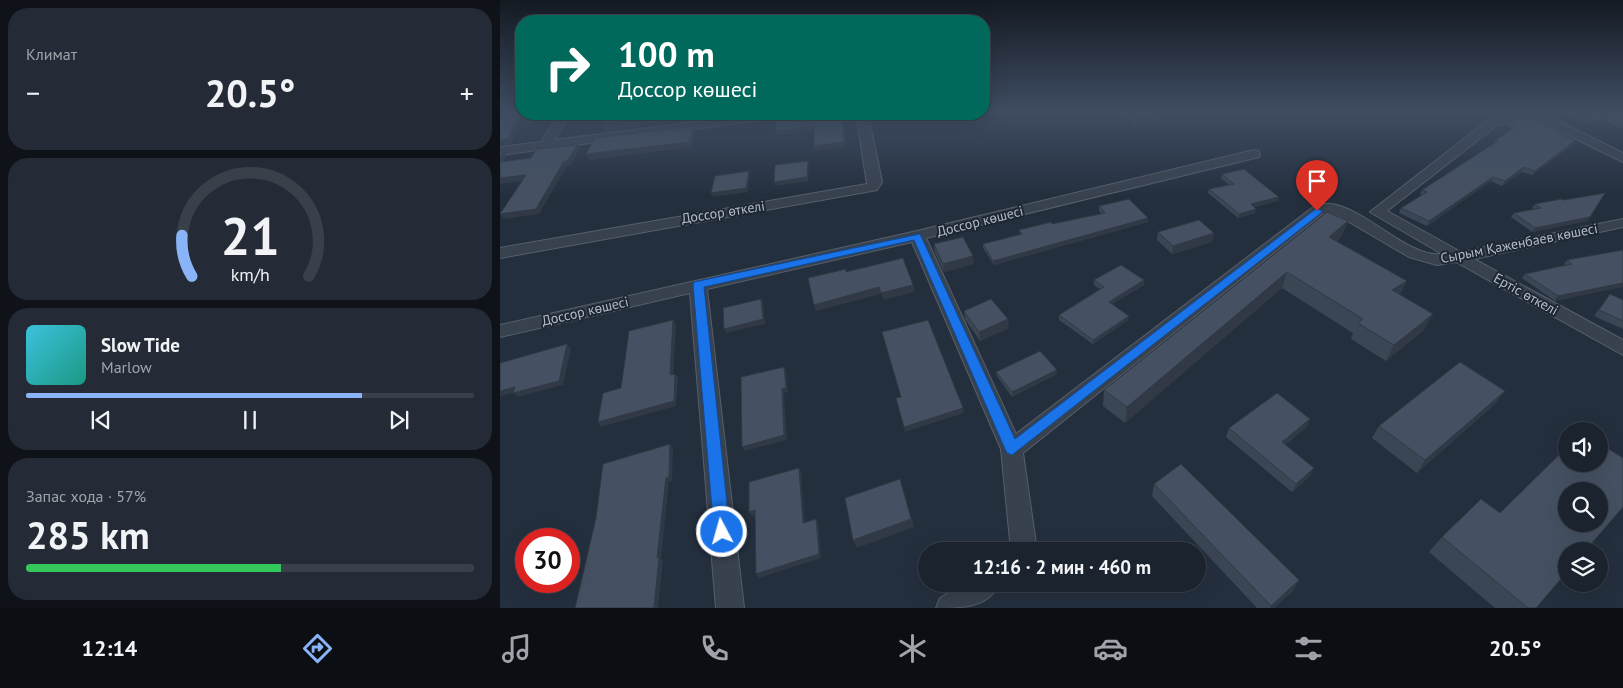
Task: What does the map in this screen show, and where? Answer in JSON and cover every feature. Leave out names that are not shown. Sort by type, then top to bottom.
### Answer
[{"type":"street","points":[[545,145],[549,139]]},
{"type":"street","points":[[500,151],[588,139]]},
{"type":"street","name":"Доссор өткелі","points":[[500,253],[872,187],[874,182],[866,139]]},
{"type":"street","name":"Ертіс өткелі","points":[[1472,139],[1377,212],[1623,348]]},
{"type":"street","points":[[1587,139],[1623,158]]},
{"type":"street","name":"Доссор көшесі","points":[[500,331],[917,236],[1254,154]]},
{"type":"street","name":"Сырым Қаженбаев көшесі","points":[[1012,449],[1317,211],[1329,208],[1344,213],[1415,254],[1437,260],[1460,257],[1623,223]]},
{"type":"street","points":[[917,236],[1012,449],[1023,542]]},
{"type":"street","points":[[698,285],[730,608]]},
{"type":"street","points":[[950,608],[974,592]]},
{"type":"building","points":[[594,139],[690,139],[689,142],[586,154]]},
{"type":"building","points":[[814,139],[844,139],[844,142],[814,146]]},
{"type":"building","points":[[1572,139],[1575,141],[1535,171],[1524,167],[1505,181],[1493,177],[1429,221],[1401,208],[1427,192],[1422,190],[1498,141],[1496,140]]},
{"type":"building","points":[[577,145],[567,161],[564,161],[536,209],[500,214],[526,175],[500,178],[500,162],[531,158],[537,149]]},
{"type":"building","points":[[808,161],[807,177],[774,182],[775,165]]},
{"type":"building","points":[[1244,169],[1279,197],[1251,204],[1256,209],[1239,214],[1209,189],[1234,184],[1222,174]]},
{"type":"building","points":[[749,171],[746,188],[711,193],[715,176]]},
{"type":"building","points":[[1605,193],[1590,217],[1535,228],[1514,213],[1541,208],[1535,204]]},
{"type":"building","points":[[1129,199],[1148,218],[993,261],[983,244],[1022,234],[1019,230],[1051,222],[1052,224],[1105,213],[1099,206]]},
{"type":"building","points":[[1327,212],[1348,221],[1329,237],[1407,281],[1392,290],[1433,314],[1394,345],[1358,323],[1363,319],[1287,272],[1127,407],[1104,390]]},
{"type":"building","points":[[1199,220],[1214,233],[1173,246],[1158,232]]},
{"type":"building","points":[[963,237],[973,256],[943,264],[934,244]]},
{"type":"building","points":[[1623,250],[1623,283],[1558,296],[1525,274],[1572,264],[1567,260]]},
{"type":"building","points":[[903,258],[913,285],[881,293],[879,287],[814,305],[808,278],[846,269],[846,272]]},
{"type":"building","points":[[1121,265],[1144,280],[1109,302],[1129,316],[1093,340],[1059,315],[1104,287],[1094,280]]},
{"type":"building","points":[[1610,294],[1623,300],[1623,321],[1599,310]]},
{"type":"building","points":[[761,299],[763,319],[724,329],[723,308]]},
{"type":"building","points":[[991,299],[1008,319],[979,332],[964,311]]},
{"type":"building","points":[[673,320],[670,375],[675,374],[674,401],[598,422],[603,393],[621,388],[629,331]]},
{"type":"building","points":[[928,320],[963,408],[904,427],[896,398],[901,397],[882,332]]},
{"type":"building","points":[[567,344],[559,381],[513,393],[515,387],[500,391],[500,363]]},
{"type":"building","points":[[1040,351],[1057,370],[1012,392],[996,372]]},
{"type":"building","points":[[1460,362],[1505,391],[1425,460],[1379,426]]},
{"type":"building","points":[[784,367],[786,388],[782,389],[784,435],[742,447],[741,377]]},
{"type":"building","points":[[1277,393],[1310,419],[1282,442],[1314,468],[1296,484],[1229,428]]},
{"type":"building","points":[[670,444],[669,477],[666,478],[657,558],[659,557],[654,608],[575,608],[596,518],[603,464]]},
{"type":"building","points":[[1608,449],[1623,458],[1623,507],[1608,524],[1608,482],[1558,482],[1558,532],[1601,532],[1593,542],[1558,542],[1558,582],[1536,608],[1528,608],[1442,537],[1481,499],[1500,513],[1558,456],[1558,472],[1608,472]]},
{"type":"building","points":[[1181,464],[1299,580],[1271,606],[1154,484]]},
{"type":"building","points":[[799,468],[803,523],[816,519],[819,554],[756,574],[755,510],[749,512],[749,482]]},
{"type":"building","points":[[900,479],[911,519],[853,540],[845,498]]},
{"type":"route","points":[[722,532],[698,285],[917,236],[1012,449],[1317,211]]}]
